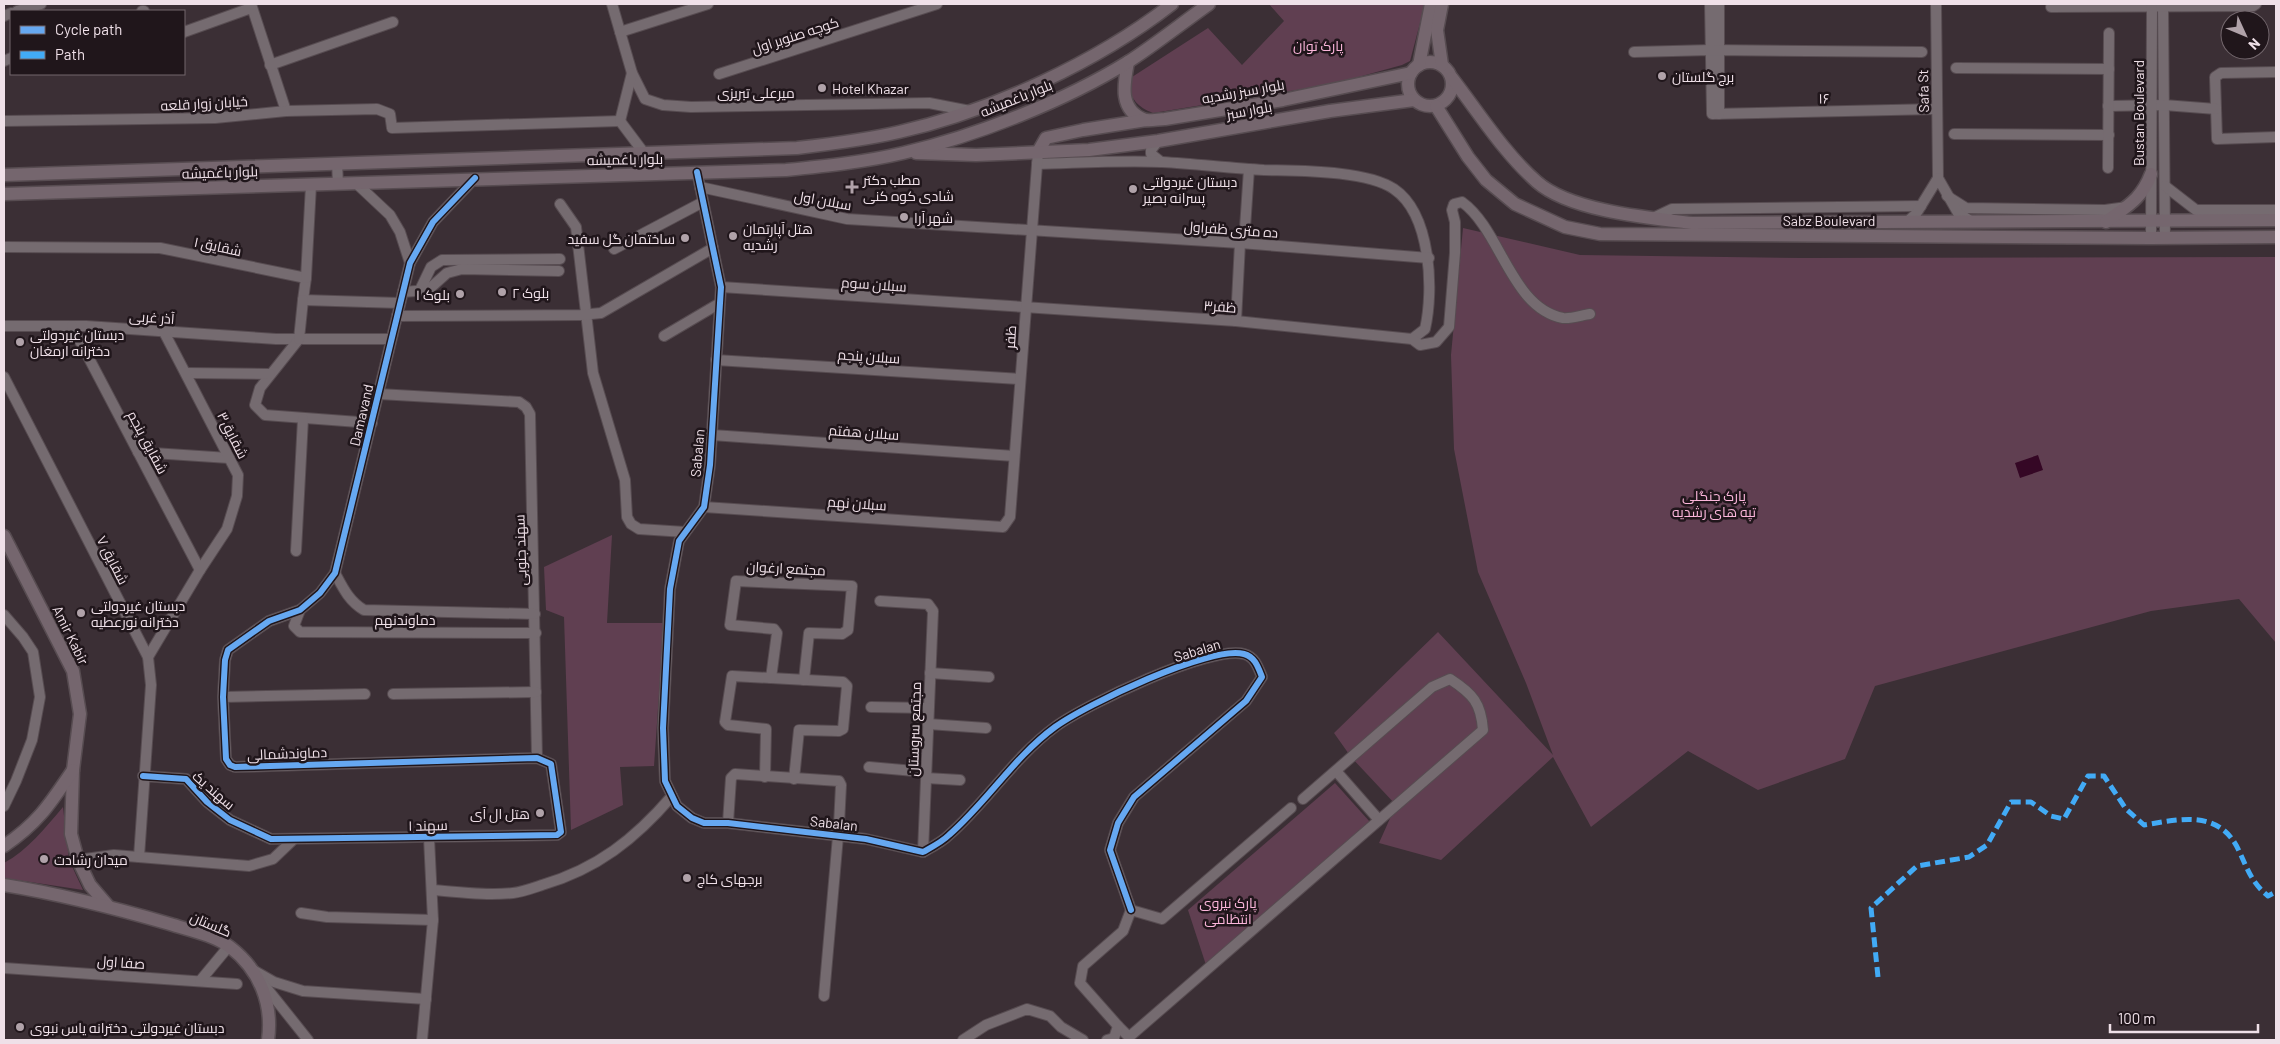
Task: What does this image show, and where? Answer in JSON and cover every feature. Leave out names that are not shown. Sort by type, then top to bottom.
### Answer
[{"type":"main road","name":"بلوار باغمیشه","points":[[4,194],[357,184],[475,178],[786,170],[842,165],[904,153],[963,136],[1019,115],[1083,86],[1128,62],[1209,4]]},
{"type":"main road","points":[[1431,4],[1415,69],[1408,84],[1414,100],[1424,106],[1436,106],[1450,95],[1452,78],[1442,64],[1437,30],[1442,4]]},
{"type":"main road","name":"بلوار باغمیشه","points":[[4,175],[797,148],[839,143],[900,132],[970,111],[1028,87],[1087,59],[1170,5]]},
{"type":"main road","points":[[1128,62],[1123,88],[1126,101],[1134,112],[1146,120]]},
{"type":"main road","points":[[1415,69],[1430,62],[1442,64]]},
{"type":"main road","name":"بلوار سبز رشدیه","points":[[1037,158],[1046,138],[1083,130],[1284,100],[1415,69]]},
{"type":"main road","name":"Sabz Boulevard","points":[[1452,78],[1505,148],[1538,183],[1554,194],[1630,216],[1692,223],[1908,220],[2106,222],[2276,220]]},
{"type":"main road","name":"بلوار سبز","points":[[904,153],[1037,158],[1158,141],[1330,111],[1414,100]]},
{"type":"main road","name":"Sabz Boulevard","points":[[1436,106],[1468,157],[1486,180],[1515,204],[1565,228],[1600,234],[2151,238],[2276,237]]},
{"type":"main road","points":[[2106,222],[2138,198],[2146,189],[2151,174]]},
{"type":"main road","name":"Amir Kabir","points":[[4,536],[74,670],[80,714],[73,770],[49,806],[28,829],[4,846]]},
{"type":"main road","points":[[73,770],[71,834],[78,860],[90,885],[108,906]]},
{"type":"main road","name":"گلستان","points":[[4,885],[108,906],[200,933],[229,946],[253,970],[265,993],[270,1024],[268,1040]]},
{"type":"street","points":[[20,10],[41,4]]},
{"type":"street","name":"میرعلی تبریزی","points":[[612,4],[632,73],[644,99],[663,105],[691,107],[929,104],[970,111]]},
{"type":"street","points":[[620,32],[708,4]]},
{"type":"street","name":"کوچه صنوبر اول","points":[[719,74],[937,4]]},
{"type":"street","points":[[1710,4],[1715,50]]},
{"type":"street","points":[[1715,50],[1719,4]]},
{"type":"street","name":"Safa St","points":[[1936,4],[1938,178]]},
{"type":"street","points":[[2051,7],[2253,6],[2256,4]]},
{"type":"street","name":"Bustan Boulevard","points":[[2151,238],[2152,5]]},
{"type":"street","name":"Bustan Boulevard","points":[[2164,5],[2165,238]]},
{"type":"street","points":[[185,32],[251,6],[286,111]]},
{"type":"street","points":[[270,65],[393,22]]},
{"type":"street","points":[[2108,168],[2109,33]]},
{"type":"street","points":[[1634,52],[1715,50],[1922,52]]},
{"type":"street","name":"۱۶","points":[[1715,50],[1716,114],[1937,109]]},
{"type":"street","points":[[1956,68],[2109,69]]},
{"type":"street","points":[[2276,72],[2221,73],[2216,77],[2217,139],[2276,136]]},
{"type":"street","points":[[632,73],[620,121],[644,153]]},
{"type":"street","points":[[2108,106],[2164,105],[2216,109]]},
{"type":"street","name":"خیابان زوار قلعه","points":[[4,121],[215,118],[286,111],[376,109],[390,114],[392,128],[620,121]]},
{"type":"street","points":[[1954,134],[2109,135]]},
{"type":"street","points":[[1158,141],[1151,150],[1151,154],[1161,162]]},
{"type":"street","points":[[1037,158],[1161,162],[1367,178],[1394,188],[1412,207],[1422,230],[1429,258],[1425,330],[1412,339]]},
{"type":"street","name":"ظفر","points":[[1007,523],[1010,517],[1037,158]]},
{"type":"street","points":[[337,164],[338,184]]},
{"type":"street","points":[[1236,321],[1249,169]]},
{"type":"street","name":"Sabalan","points":[[697,172],[721,287],[712,435],[704,507],[679,541],[670,589],[662,728],[665,781],[677,806],[692,818],[704,823],[866,839],[923,852],[948,836],[1029,749],[1056,726],[1093,704],[1140,682],[1186,664],[1230,652],[1246,654],[1256,662],[1262,677],[1246,701],[1134,797],[1118,823],[1110,850],[1131,910]]},
{"type":"street","points":[[410,262],[433,222],[475,178]]},
{"type":"street","points":[[1938,178],[1958,213],[1969,220]]},
{"type":"street","points":[[1908,220],[1921,206],[1938,178]]},
{"type":"street","points":[[357,184],[390,216],[400,232],[410,262]]},
{"type":"street","points":[[311,185],[306,278],[299,340],[260,388],[255,405],[259,412],[265,415],[372,423]]},
{"type":"street","points":[[2165,186],[2196,210],[2276,210]]},
{"type":"street","name":"سبلان اول","points":[[700,187],[847,219],[1032,231]]},
{"type":"street","points":[[1947,196],[1966,208],[2105,210],[2128,206]]},
{"type":"street","points":[[614,249],[703,202]]},
{"type":"street","name":"ظفر۳","points":[[1026,308],[1236,321],[1412,339],[1420,345],[1436,342],[1449,327],[1455,253],[1455,222],[1452,210],[1454,204],[1462,202],[1486,230],[1519,285],[1545,312],[1565,318],[1590,314]]},
{"type":"street","points":[[560,204],[576,227],[593,373],[625,480],[627,518],[631,524],[639,529],[685,532]]},
{"type":"street","points":[[1653,218],[1672,209],[1921,206]]},
{"type":"street","name":"ده متری ظفراول","points":[[1032,231],[1242,243],[1429,258]]},
{"type":"street","name":"شقایق ۱","points":[[4,247],[160,248],[306,278]]},
{"type":"street","points":[[397,316],[601,313],[713,248]]},
{"type":"street","points":[[419,292],[432,267],[442,260],[560,259]]},
{"type":"street","name":"Damavand","points":[[336,573],[410,262]]},
{"type":"street","points":[[403,292],[428,290],[447,272],[462,269],[559,271]]},
{"type":"street","name":"سبلان سوم","points":[[721,287],[1026,308]]},
{"type":"street","points":[[303,300],[400,303]]},
{"type":"street","points":[[664,336],[720,303]]},
{"type":"street","name":"آذر غربی","points":[[4,326],[72,326],[243,338],[391,340]]},
{"type":"street","name":"شقایق پنجم","points":[[72,326],[200,570]]},
{"type":"street","points":[[299,328],[299,340]]},
{"type":"street","name":"شقایق۳","points":[[148,657],[200,570],[228,529],[237,496],[238,474],[164,332]]},
{"type":"street","name":"سبلان پنجم","points":[[716,360],[1020,379]]},
{"type":"street","points":[[186,373],[270,374]]},
{"type":"street","name":"شقایق ۷","points":[[4,377],[148,657],[151,685],[143,776],[140,857]]},
{"type":"street","name":"سهند جنوبی","points":[[378,394],[519,402],[526,407],[530,414],[536,614],[537,758]]},
{"type":"street","points":[[296,551],[303,419]]},
{"type":"street","name":"سبلان هفتم","points":[[712,435],[1014,456]]},
{"type":"street","points":[[138,452],[230,458]]},
{"type":"street","name":"سبلان نهم","points":[[704,507],[1003,527],[1007,523]]},
{"type":"street","points":[[336,573],[348,598],[364,610],[536,614]]},
{"type":"street","name":"دماوندشمالی","points":[[336,573],[320,593],[300,610],[269,621],[228,650],[225,660],[223,697],[226,762],[232,767],[537,758]]},
{"type":"street","name":"مجتمع ارغوان","points":[[771,678],[777,630],[730,625],[736,581],[852,586],[846,633],[810,633],[804,680]]},
{"type":"street","name":"مجتمع سروستان","points":[[880,601],[928,604],[932,607],[923,852]]},
{"type":"street","name":"دماوندنهم","points":[[300,610],[294,626],[300,632],[536,633]]},
{"type":"street","points":[[4,615],[33,652],[40,697],[32,740],[4,806]]},
{"type":"street","points":[[930,674],[990,677]]},
{"type":"street","points":[[765,777],[766,729],[728,725],[725,722],[732,676],[846,683],[844,725],[839,731],[799,730],[794,779]]},
{"type":"street","points":[[1291,808],[1162,919],[1131,910],[1123,931],[1083,966],[1080,983],[1129,1037],[1483,730],[1482,712],[1477,701],[1464,688],[1450,679],[1432,688],[1303,799]]},
{"type":"street","points":[[393,694],[536,692]]},
{"type":"street","points":[[223,697],[365,694]]},
{"type":"street","points":[[871,707],[928,708]]},
{"type":"street","points":[[928,724],[986,728]]},
{"type":"street","name":"سهند ۱","points":[[294,839],[557,835],[561,832],[551,764],[537,758]]},
{"type":"street","points":[[869,768],[960,780]]},
{"type":"street","points":[[1336,771],[1379,820]]},
{"type":"street","points":[[728,824],[732,775],[840,782],[839,824]]},
{"type":"street","name":"سهند یک","points":[[143,776],[186,779],[207,802],[230,820],[271,839],[294,839]]},
{"type":"street","points":[[432,890],[479,894],[514,894],[567,878],[610,855],[646,825],[672,796]]},
{"type":"street","points":[[824,996],[838,836]]},
{"type":"street","points":[[422,1040],[433,920],[429,838]]},
{"type":"street","points":[[78,860],[114,855],[249,866],[273,859],[294,839]]},
{"type":"street","points":[[301,913],[327,917],[433,920]]},
{"type":"street","points":[[200,981],[229,946]]},
{"type":"street","name":"صفا اول","points":[[4,968],[237,984]]},
{"type":"street","points":[[253,970],[274,982],[303,991],[426,999]]},
{"type":"street","points":[[253,970],[308,1040]]},
{"type":"street","points":[[963,1040],[986,1025],[1027,1009],[1050,1016],[1061,1027],[1083,1040]]},
{"type":"street","points":[[1107,1040],[1114,1038],[1118,1026]]},
{"type":"green space","name":"پارک توان","points":[[1269,4],[1425,4],[1410,61],[1402,65],[1333,84],[1153,113],[1139,105],[1133,98],[1128,83],[1132,77],[1208,28],[1242,65],[1284,21]]},
{"type":"green space","name":"پارک جنگلی تپه های رشدیه","points":[[1463,228],[1580,255],[1801,258],[2276,257],[2276,643],[2239,599],[2151,611],[1875,686],[1845,759],[1758,790],[1688,751],[1591,827],[1553,757],[1441,860],[1379,843],[1396,805],[1351,757],[1334,733],[1438,632],[1553,755],[1526,683],[1478,572],[1454,449],[1451,355]]},
{"type":"green space","points":[[612,535],[607,623],[664,623],[654,766],[620,767],[623,805],[571,830],[564,617],[546,610],[544,567]]},
{"type":"green space","name":"پارک نیروی انتظامی","points":[[1335,783],[1370,822],[1206,965],[1188,910]]},
{"type":"green space","points":[[63,807],[69,860],[83,890],[4,878],[4,863],[21,852],[43,831]]},
{"type":"shaded area","points":[[2038,455],[2043,470],[2020,478],[2015,463]]},
{"type":"marked path","points":[[1878,977],[1871,908],[1917,866],[1969,857],[1987,845],[2011,802],[2031,802],[2051,816],[2064,819],[2088,776],[2104,776],[2126,809],[2144,825],[2198,820],[2221,828],[2231,838],[2258,886],[2268,896],[2276,892]]},
{"type":"cycle path","points":[[697,172],[721,287],[710,465],[704,507],[679,541],[670,589],[663,728],[665,781],[677,806],[692,818],[704,823],[728,823],[866,839],[923,852],[946,838],[963,822],[1026,752],[1055,727],[1070,717],[1119,692],[1177,667],[1227,654],[1248,655],[1256,663],[1262,677],[1246,701],[1134,797],[1118,823],[1110,850],[1131,910]]},
{"type":"cycle path","points":[[143,776],[186,779],[207,802],[230,820],[271,839],[557,835],[561,832],[551,764],[537,758],[235,767],[230,765],[226,759],[223,697],[225,660],[228,650],[269,621],[300,610],[320,593],[335,573],[410,263],[433,222],[475,178]]},
{"type":"place","name":"برج گلستان","points":[[1662,76]]},
{"type":"place","name":"Hotel Khazar","points":[[822,88]]},
{"type":"place","name":"مطب دکتر شادی کوه کنی","points":[[852,187]]},
{"type":"place","name":"دبستان غیردولتی پسرانه بصیر","points":[[1133,189]]},
{"type":"place","name":"شهر آرا","points":[[904,217]]},
{"type":"place","name":"هتل آپارتمان رشدیه","points":[[733,236]]},
{"type":"place","name":"ساختمان گل سفید","points":[[685,238]]},
{"type":"place","name":"بلوک ۲","points":[[502,292]]},
{"type":"place","name":"بلوک ۱","points":[[460,294]]},
{"type":"place","name":"دبستان غیردولتی دخترانه ارمغان","points":[[20,342]]},
{"type":"place","name":"دبستان غیردولتی دخترانه نورعطیه","points":[[81,613]]},
{"type":"place","name":"هتل ال آی","points":[[540,813]]},
{"type":"place","name":"میدان رشادت","points":[[44,859]]},
{"type":"place","name":"برجهای کاج","points":[[687,878]]},
{"type":"place","name":"دبستان غیردولتی دخترانه یاس نبوی","points":[[20,1027]]}]
